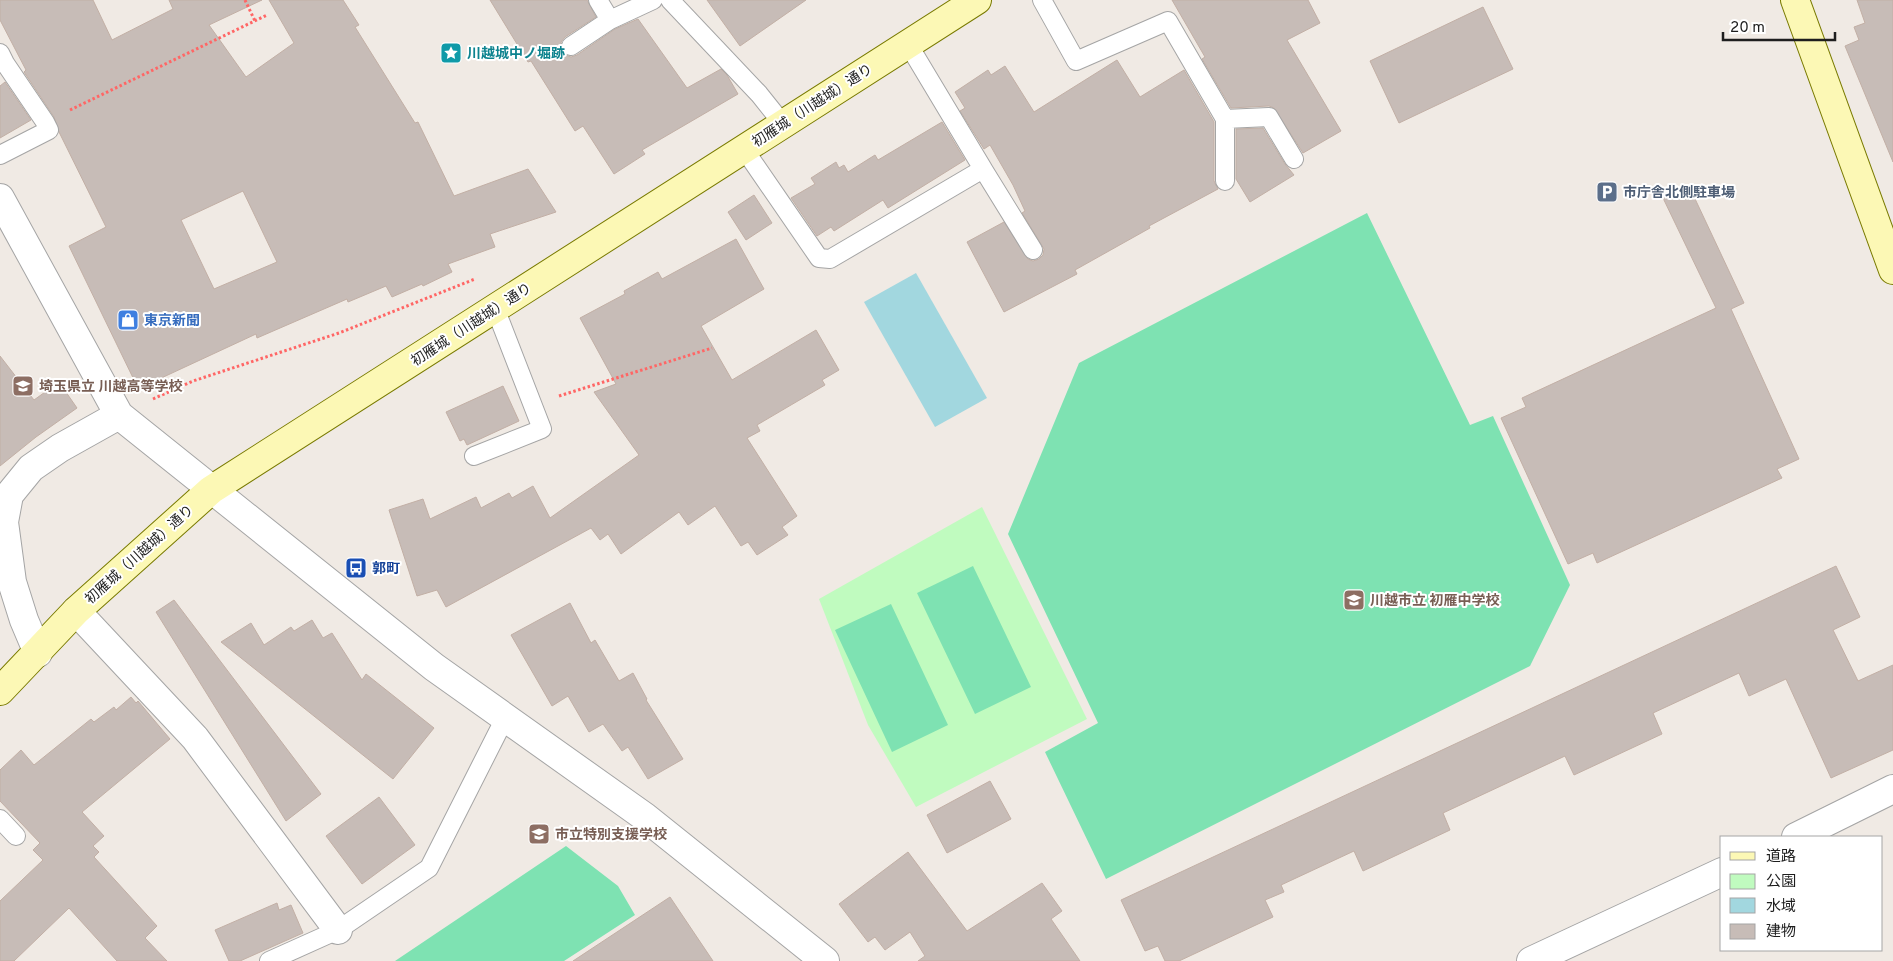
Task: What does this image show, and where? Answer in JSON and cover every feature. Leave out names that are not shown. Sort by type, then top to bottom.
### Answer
[{"type":"street","name":"初雁城（川越城）通り","points":[[0,691],[76,611],[211,490],[977,0]]},
{"type":"street","points":[[1794,0],[1893,270]]},
{"type":"street","points":[[0,198],[119,415],[434,667],[645,817],[825,961]]},
{"type":"street","points":[[38,653],[24,620],[12,582],[4,522],[9,496],[31,468],[60,448],[119,415]]},
{"type":"street","points":[[76,611],[195,738],[338,930]]},
{"type":"street","points":[[1798,836],[1893,789]]},
{"type":"street","points":[[1532,961],[1720,873]]},
{"type":"lane","points":[[598,0],[610,20]]},
{"type":"lane","points":[[571,46],[610,20],[653,0]]},
{"type":"lane","points":[[670,0],[759,94],[783,124]]},
{"type":"lane","points":[[1042,0],[1076,61],[1168,21],[1225,119],[1225,181]]},
{"type":"lane","points":[[908,44],[1033,250]]},
{"type":"lane","points":[[0,53],[45,122],[48,130],[0,155]]},
{"type":"lane","points":[[1225,119],[1269,117],[1294,159]]},
{"type":"lane","points":[[744,149],[819,258],[830,258],[983,169]]},
{"type":"lane","points":[[474,456],[542,429],[495,308]]},
{"type":"lane","points":[[269,961],[338,930],[429,868],[505,718]]},
{"type":"lane","points":[[0,820],[16,836]]},
{"type":"path","points":[[245,0],[255,21]]},
{"type":"path","points":[[45,122],[267,15]]},
{"type":"path","points":[[119,415],[193,380],[339,333],[478,278]]},
{"type":"path","points":[[532,405],[712,348]]},
{"type":"green space","points":[[1367,213],[1470,425],[1493,416],[1570,585],[1530,666],[1106,879],[1045,752],[1098,723],[1008,534],[1079,363]]},
{"type":"green space","points":[[982,507],[1087,719],[916,807],[868,725],[819,599]]},
{"type":"green space","points":[[973,566],[1031,687],[975,714],[917,593]]},
{"type":"green space","points":[[891,604],[948,725],[892,752],[835,630]]},
{"type":"green space","points":[[566,846],[618,886],[635,915],[564,961],[395,961]]},
{"type":"water","points":[[916,273],[987,398],[935,427],[864,302]]},
{"type":"building","points":[[0,0],[93,0],[112,40],[173,9],[169,0],[262,0],[209,25],[246,77],[294,43],[269,0],[343,0],[359,25],[355,27],[415,123],[418,122],[454,196],[528,169],[556,212],[490,234],[495,247],[448,264],[452,272],[423,286],[422,284],[392,297],[386,286],[348,302],[347,299],[257,338],[256,334],[157,380],[136,384],[69,246],[106,227],[59,132],[54,117],[24,72],[26,70],[0,20]],"holes":[[[243,191],[277,262],[214,289],[181,220]]]},
{"type":"building","points":[[490,0],[587,0],[596,17],[565,37],[561,42],[562,51],[571,57],[577,55],[615,29],[638,19],[687,88],[721,69],[727,75],[738,94],[642,150],[645,154],[614,174],[583,126],[575,131],[531,61],[528,62]]},
{"type":"building","points":[[707,0],[806,0],[740,46]]},
{"type":"building","points":[[1172,0],[1308,0],[1320,23],[1287,40],[1341,131],[1303,153],[1274,108],[1269,106],[1231,108],[1202,59],[1205,57]]},
{"type":"building","points":[[1857,0],[1893,0],[1893,162],[1845,46],[1859,40],[1854,27],[1865,23]]},
{"type":"building","points":[[1483,7],[1513,69],[1399,123],[1370,61]]},
{"type":"building","points":[[1117,60],[1140,97],[1184,70],[1214,122],[1214,181],[1218,189],[1149,226],[1150,228],[1075,270],[1077,274],[1004,312],[967,242],[1004,222],[1028,259],[1033,261],[1039,259],[1043,255],[1044,249],[1022,213],[1025,211],[1013,185],[990,145],[984,149],[960,111],[965,108],[955,92],[988,70],[991,75],[1005,66],[1034,112]]},
{"type":"building","points":[[5,82],[31,120],[0,138],[0,86]]},
{"type":"building","points":[[942,122],[965,160],[888,208],[883,200],[834,231],[831,227],[817,236],[791,198],[815,184],[811,178],[836,162],[839,168],[844,165],[848,172],[875,155],[878,160]]},
{"type":"building","points":[[1263,128],[1294,175],[1250,202],[1236,179],[1236,129]]},
{"type":"building","points":[[1689,186],[1744,303],[1731,309],[1799,459],[1777,469],[1782,478],[1597,563],[1593,553],[1568,564],[1501,418],[1526,407],[1522,398],[1716,308],[1663,198]]},
{"type":"building","points":[[754,195],[772,223],[746,240],[728,212]]},
{"type":"building","points":[[736,239],[764,289],[701,326],[732,380],[816,330],[839,370],[822,380],[825,385],[757,425],[760,431],[747,438],[797,516],[782,527],[788,535],[757,555],[748,542],[741,546],[715,506],[688,525],[679,512],[621,554],[608,534],[600,540],[591,528],[446,607],[437,590],[417,596],[389,510],[423,499],[430,519],[476,497],[481,508],[509,493],[512,498],[533,486],[550,518],[639,455],[594,392],[616,384],[580,318],[625,294],[624,291],[658,272],[662,279]]},
{"type":"building","points":[[0,356],[34,400],[59,382],[77,408],[36,437],[0,466]]},
{"type":"building","points":[[503,386],[519,421],[467,445],[464,439],[460,441],[446,412]]},
{"type":"building","points":[[1836,566],[1860,617],[1833,630],[1858,681],[1893,665],[1893,750],[1831,778],[1786,679],[1749,696],[1739,673],[1653,713],[1662,734],[1574,775],[1565,756],[1443,813],[1450,830],[1363,871],[1354,851],[1281,885],[1284,892],[1265,900],[1273,917],[1179,961],[1165,961],[1158,946],[1145,951],[1121,900]]},
{"type":"building","points":[[174,600],[321,794],[286,821],[156,612]]},
{"type":"building","points":[[570,603],[591,643],[595,640],[619,681],[633,673],[646,700],[683,759],[648,779],[628,747],[622,751],[603,724],[589,732],[568,696],[552,706],[511,635]]},
{"type":"building","points":[[312,620],[323,638],[332,633],[362,680],[366,674],[434,728],[393,779],[221,642],[251,623],[264,645],[291,627],[294,631]]},
{"type":"building","points":[[131,697],[136,703],[138,701],[170,739],[82,812],[104,836],[93,846],[99,852],[94,857],[157,926],[145,938],[167,961],[117,961],[69,908],[14,961],[0,961],[0,901],[43,860],[33,850],[40,843],[0,801],[0,770],[21,750],[34,765],[91,719],[94,722],[114,707],[116,710]]},
{"type":"building","points":[[990,781],[1011,819],[947,853],[927,815]]},
{"type":"building","points":[[379,797],[415,845],[362,884],[326,836]]},
{"type":"building","points":[[908,852],[967,931],[1042,883],[1062,911],[1051,919],[1080,961],[918,961],[925,956],[910,932],[885,950],[875,937],[868,942],[839,904]]},
{"type":"building","points":[[670,897],[713,961],[573,961]]},
{"type":"building","points":[[277,903],[279,910],[291,905],[303,933],[240,961],[229,961],[215,930]]},
{"type":"place","name":"川越城中ノ堀跡","points":[[451,53]]},
{"type":"place","name":"市庁舎北側駐車場","points":[[1607,192]]},
{"type":"place","name":"東京新聞","points":[[128,320]]},
{"type":"place","name":"埼玉県立 川越高等学校","points":[[23,386]]},
{"type":"place","name":"郭町","points":[[356,568]]},
{"type":"place","name":"川越市立 初雁中学校","points":[[1354,600]]},
{"type":"place","name":"市立特別支援学校","points":[[539,834]]}]
